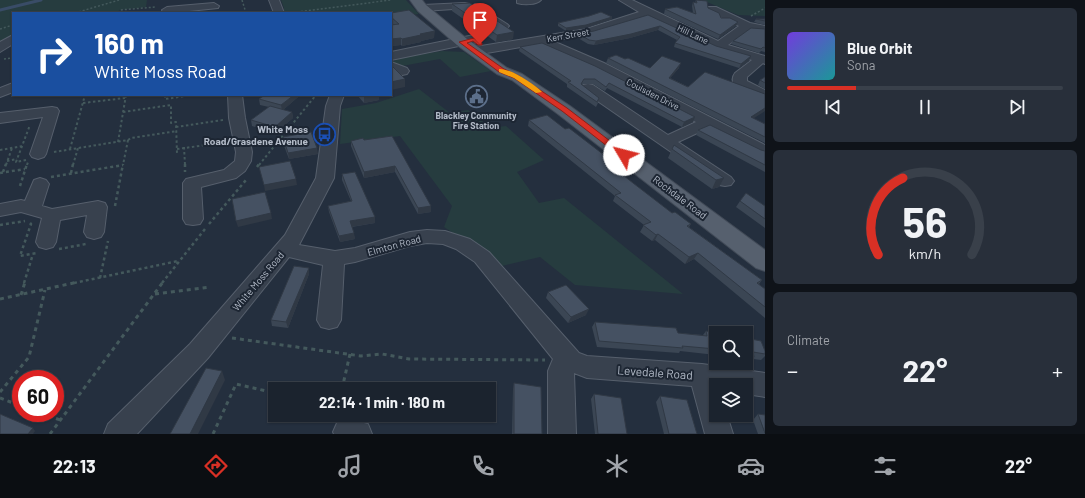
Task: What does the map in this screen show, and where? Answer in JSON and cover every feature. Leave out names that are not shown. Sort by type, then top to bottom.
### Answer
[{"type":"main road","name":"Rochdale Road","points":[[425,4],[474,45],[502,71],[517,77],[564,110],[765,262]]},
{"type":"street","points":[[274,0],[279,12]]},
{"type":"street","points":[[521,1],[536,0]]},
{"type":"street","name":"Hill Lane","points":[[624,0],[648,13],[719,46],[763,60]]},
{"type":"street","points":[[164,8],[198,4],[214,6]]},
{"type":"street","name":"Coulsden Drive","points":[[425,4],[470,6],[534,41],[599,66],[765,151]]},
{"type":"street","points":[[712,9],[747,26],[765,29]]},
{"type":"street","name":"Kerr Street","points":[[474,45],[534,41],[588,32],[648,13]]},
{"type":"street","points":[[719,46],[747,26]]},
{"type":"street","points":[[0,48],[12,40]]},
{"type":"street","points":[[392,56],[474,45]]},
{"type":"street","points":[[763,60],[740,76],[740,83],[765,95]]},
{"type":"street","points":[[588,88],[725,181]]},
{"type":"street","points":[[193,219],[192,183],[230,174],[239,167],[243,161],[244,152],[237,118],[235,96]]},
{"type":"street","name":"White Moss Road","points":[[118,434],[199,351],[293,239],[325,178],[333,106],[337,96]]},
{"type":"street","points":[[0,118],[52,111],[36,152]]},
{"type":"street","points":[[667,142],[708,122]]},
{"type":"street","points":[[32,209],[39,180]]},
{"type":"street","points":[[0,210],[21,206],[52,215],[98,207],[101,235]]},
{"type":"street","points":[[40,248],[52,215]]},
{"type":"street","name":"Elmton Road","points":[[284,249],[334,259],[365,253],[420,237],[436,236],[459,241],[482,257],[566,365]]},
{"type":"street","points":[[329,320],[334,259]]},
{"type":"street","points":[[562,434],[561,390],[566,365]]},
{"type":"street","name":"Levedale Road","points":[[566,365],[702,375],[765,385]]},
{"type":"street","points":[[702,375],[719,434]]},
{"type":"path","points":[[78,12],[119,0]]},
{"type":"path","points":[[242,0],[246,12]]},
{"type":"path","points":[[296,12],[391,0]]},
{"type":"path","points":[[144,12],[145,8]]},
{"type":"path","points":[[119,12],[120,10],[164,8]]},
{"type":"path","points":[[0,29],[12,25]]},
{"type":"path","points":[[0,60],[12,58]]},
{"type":"path","points":[[70,149],[85,96]]},
{"type":"path","points":[[83,103],[126,96],[118,142]]},
{"type":"path","points":[[165,96],[165,99],[186,96]]},
{"type":"path","points":[[253,172],[315,96]]},
{"type":"path","points":[[123,112],[171,105],[171,123],[176,122],[177,154]]},
{"type":"path","points":[[176,127],[237,118]]},
{"type":"path","points":[[17,159],[30,124]]},
{"type":"path","points":[[17,159],[16,162],[36,152],[78,148],[177,131]]},
{"type":"path","points":[[114,208],[128,140]]},
{"type":"path","points":[[177,149],[242,140]]},
{"type":"path","points":[[0,150],[22,146],[36,152]]},
{"type":"path","points":[[184,147],[185,179],[192,183]]},
{"type":"path","points":[[2,172],[12,148]]},
{"type":"path","points":[[71,173],[78,148]]},
{"type":"path","points":[[20,186],[25,169],[36,152]]},
{"type":"path","points":[[7,161],[17,159]]},
{"type":"path","points":[[21,181],[39,180],[71,173],[123,165]]},
{"type":"path","points":[[2,172],[25,169]]},
{"type":"path","points":[[64,415],[179,261],[248,178]]},
{"type":"path","points":[[100,278],[101,235]]},
{"type":"path","points":[[21,295],[40,248]]},
{"type":"path","points":[[0,299],[179,261]]},
{"type":"path","points":[[154,294],[210,287]]},
{"type":"path","points":[[0,392],[29,356],[45,290]]},
{"type":"path","points":[[212,335],[361,356],[382,354],[409,359],[546,360],[566,365]]},
{"type":"path","points":[[344,382],[350,354]]},
{"type":"path","points":[[213,434],[236,384],[268,391]]},
{"type":"path","points":[[0,398],[12,403]]},
{"type":"path","points":[[50,434],[59,422]]},
{"type":"green space","points":[[0,0],[147,0],[146,7],[119,10],[118,12],[12,12],[12,38],[0,44]]},
{"type":"green space","points":[[281,0],[406,0],[419,14],[392,18],[392,12],[284,12]]},
{"type":"green space","points":[[702,0],[765,0],[765,16],[738,15]]},
{"type":"green space","points":[[442,51],[464,52],[491,71],[460,77],[440,59],[402,66],[402,68],[392,63],[404,57]]},
{"type":"green space","points":[[419,89],[450,113],[468,110],[491,128],[506,126],[544,160],[517,172],[539,203],[564,198],[683,294],[575,285],[540,257],[502,266],[444,227],[452,206],[400,136],[340,144],[342,109],[376,103]]},
{"type":"building","points":[[696,0],[707,1],[708,8],[719,13],[721,18],[730,18],[738,22],[720,35],[665,9],[677,7],[696,14],[693,2],[697,3]]},
{"type":"building","points":[[470,3],[514,32],[497,35],[452,4]]},
{"type":"building","points":[[409,10],[435,31],[402,39],[392,39],[392,25],[399,24],[392,18],[392,13]]},
{"type":"building","points":[[601,12],[612,17],[586,25],[566,28],[558,23],[589,16]]},
{"type":"building","points":[[648,15],[716,46],[751,56],[741,64],[675,43],[680,37],[660,26],[596,41],[589,40],[579,34]]},
{"type":"building","points":[[751,28],[765,29],[765,48],[763,47],[761,49],[733,41]]},
{"type":"building","points":[[542,43],[595,66],[695,117],[684,122],[609,83],[606,87],[595,79],[584,79],[581,84],[599,98],[597,102],[568,82],[571,81],[520,47]]},
{"type":"building","points":[[616,55],[625,59],[628,58],[650,68],[662,56],[681,63],[669,78],[688,87],[705,72],[765,94],[765,108],[751,117],[765,124],[765,137],[608,58]]},
{"type":"building","points":[[392,66],[405,79],[392,82]]},
{"type":"building","points":[[765,77],[765,83],[760,80]]},
{"type":"building","points":[[264,96],[293,96],[281,105],[259,99]]},
{"type":"building","points":[[270,106],[292,112],[275,127],[251,120]]},
{"type":"building","points":[[547,115],[565,129],[569,128],[608,158],[604,160],[633,183],[672,213],[675,212],[691,224],[687,226],[762,280],[757,283],[765,289],[765,307],[698,253],[689,257],[643,225],[651,222],[615,195],[621,193],[529,120]]},
{"type":"building","points":[[710,125],[765,151],[765,165],[698,130]]},
{"type":"building","points":[[311,132],[317,148],[288,153],[283,137]]},
{"type":"building","points":[[392,136],[431,206],[418,208],[395,166],[364,172],[351,141],[363,138],[364,140]]},
{"type":"building","points":[[674,145],[724,178],[716,180],[672,149]]},
{"type":"building","points":[[290,161],[296,179],[264,185],[259,167]]},
{"type":"building","points":[[355,172],[375,217],[350,221],[354,233],[339,236],[328,206],[352,201],[342,174]]},
{"type":"building","points":[[265,192],[271,213],[236,221],[232,199]]},
{"type":"building","points":[[746,193],[765,206],[765,219],[740,201]]},
{"type":"building","points":[[294,266],[309,268],[286,322],[271,320]]},
{"type":"building","points":[[566,285],[589,309],[571,317],[548,292]]},
{"type":"building","points":[[595,322],[676,328],[678,333],[707,336],[706,331],[709,332],[709,348],[682,346],[683,348],[599,341]]},
{"type":"building","points":[[753,339],[761,341],[765,354],[753,352]]},
{"type":"building","points":[[206,368],[222,371],[190,434],[170,434]]},
{"type":"building","points":[[514,383],[541,387],[542,434],[514,434]]},
{"type":"building","points":[[594,394],[621,398],[627,434],[598,434]]},
{"type":"building","points":[[660,396],[687,400],[697,434],[669,434]]},
{"type":"building","points":[[0,414],[12,419],[12,422],[19,422],[33,428],[28,434],[0,434]]},
{"type":"building","points":[[758,414],[765,415],[765,433]]},
{"type":"waterway","points":[[0,10],[41,0]]},
{"type":"slow traffic","points":[[501,70],[517,77],[538,92]]},
{"type":"place","name":"Blackley Community Fire Station","points":[[476,96]]},
{"type":"place","name":"White Moss Road/Grasdene Avenue","points":[[324,135]]},
{"type":"route","points":[[480,44],[474,39],[462,42],[502,71],[517,77],[624,155]]}]
